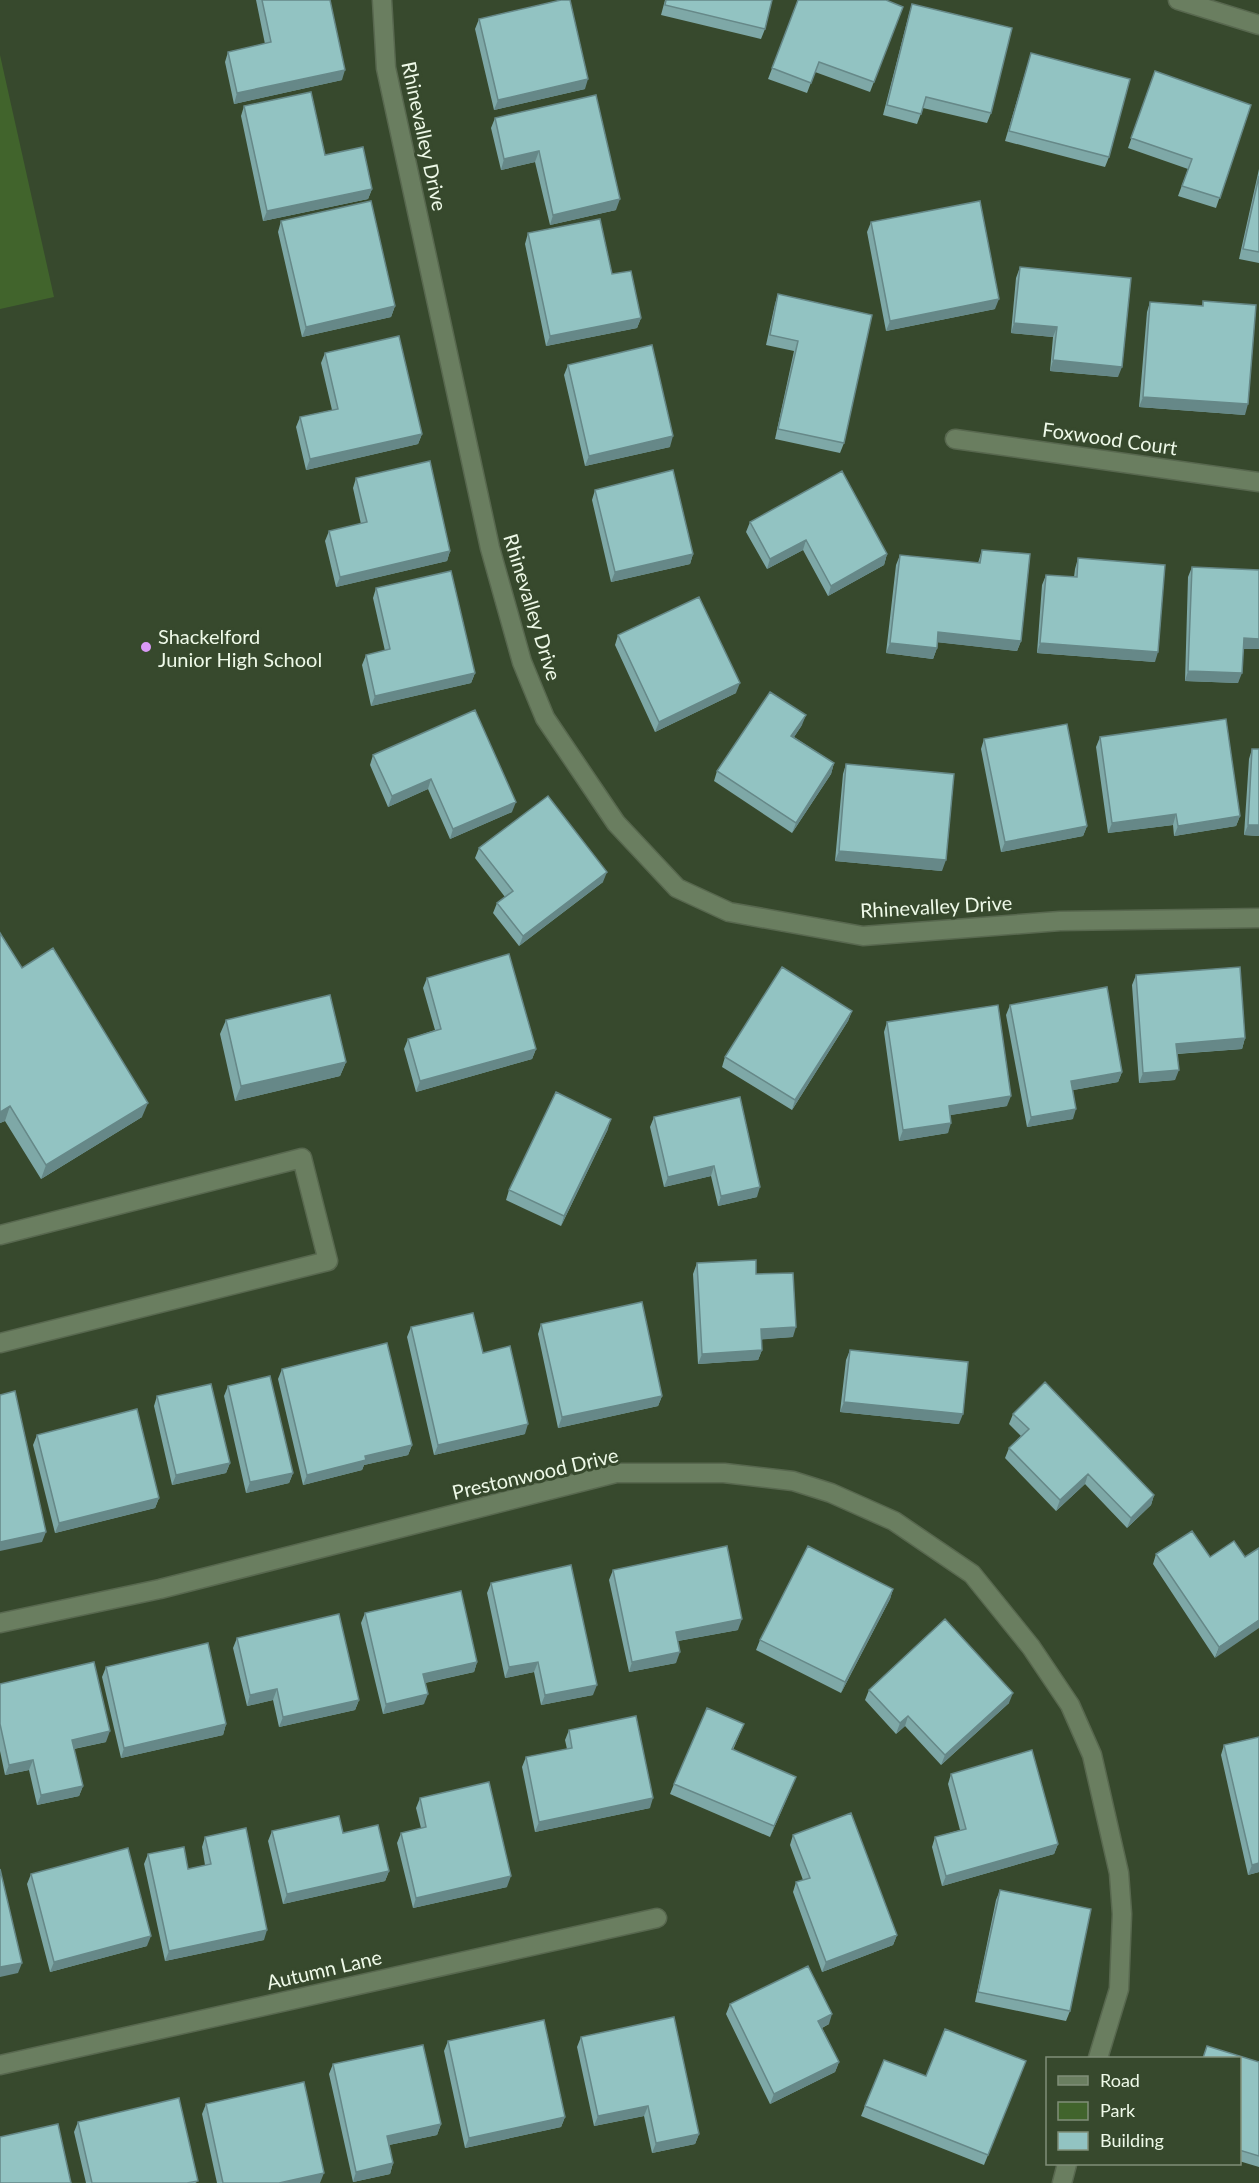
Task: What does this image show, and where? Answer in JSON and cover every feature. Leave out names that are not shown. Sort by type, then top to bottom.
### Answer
[{"type":"street","name":"Rhinevalley Drive","points":[[382,0],[389,80],[490,548],[522,662],[545,718],[615,823],[677,888],[729,912],[863,936],[1060,921],[1259,918]]},
{"type":"street","points":[[1178,0],[1209,5],[1259,25]]},
{"type":"street","name":"Foxwood Court","points":[[956,439],[1259,482]]},
{"type":"street","points":[[0,1235],[302,1158],[328,1261],[0,1343]]},
{"type":"street","name":"Prestonwood Drive","points":[[0,1623],[160,1589],[616,1473],[724,1473],[793,1481],[831,1493],[894,1521],[972,1574],[1031,1647],[1070,1705],[1092,1755],[1119,1873],[1122,1914],[1119,1989],[1098,2057]]},
{"type":"street","name":"Autumn Lane","points":[[0,2065],[657,1918]]},
{"type":"street","points":[[1062,2183],[1066,2165]]},
{"type":"green space","points":[[0,55],[54,297],[0,309]]},
{"type":"building","points":[[262,0],[330,0],[345,70],[237,93],[228,52],[271,42]]},
{"type":"building","points":[[561,0],[570,0],[588,79],[498,100],[479,19]]},
{"type":"building","points":[[666,0],[772,0],[765,29],[665,5]]},
{"type":"building","points":[[798,0],[886,0],[903,7],[874,82],[819,62],[811,83],[772,68]]},
{"type":"building","points":[[912,4],[1012,28],[991,113],[926,97],[921,114],[887,105]]},
{"type":"building","points":[[1031,53],[1130,79],[1109,157],[1009,131]]},
{"type":"building","points":[[1155,71],[1251,105],[1220,198],[1182,186],[1192,159],[1131,138]]},
{"type":"building","points":[[311,92],[325,155],[363,147],[372,189],[267,211],[244,106]]},
{"type":"building","points":[[596,95],[620,199],[553,215],[539,151],[504,159],[495,118]]},
{"type":"building","points":[[1259,176],[1259,252],[1243,249]]},
{"type":"building","points":[[371,201],[395,306],[306,327],[281,221]]},
{"type":"building","points":[[980,201],[999,299],[890,321],[871,222]]},
{"type":"building","points":[[600,219],[612,274],[631,271],[641,318],[550,336],[528,233]]},
{"type":"building","points":[[1020,267],[1131,278],[1122,367],[1053,360],[1057,327],[1014,323]]},
{"type":"building","points":[[778,294],[872,315],[844,443],[778,429],[798,341],[770,335]]},
{"type":"building","points":[[1203,301],[1256,305],[1248,404],[1143,397],[1150,302],[1203,306]]},
{"type":"building","points":[[399,336],[422,434],[310,459],[300,417],[338,409],[325,353]]},
{"type":"building","points":[[652,345],[673,436],[589,456],[568,365]]},
{"type":"building","points":[[430,461],[450,551],[340,577],[329,531],[367,522],[356,478]]},
{"type":"building","points":[[673,470],[693,554],[615,572],[595,490]]},
{"type":"building","points":[[842,471],[887,554],[831,586],[806,540],[770,559],[750,522]]},
{"type":"building","points":[[982,550],[1030,554],[1021,641],[938,632],[937,648],[890,643],[900,555],[980,563]]},
{"type":"building","points":[[1078,558],[1165,565],[1158,652],[1040,643],[1046,575],[1077,577]]},
{"type":"building","points":[[1192,567],[1259,570],[1259,639],[1244,638],[1242,673],[1188,671]]},
{"type":"building","points":[[451,571],[475,673],[375,696],[366,655],[390,649],[376,588]]},
{"type":"building","points":[[699,597],[740,683],[659,722],[618,635]]},
{"type":"building","points":[[770,692],[806,715],[791,736],[834,763],[796,823],[717,771]]},
{"type":"building","points":[[475,710],[516,802],[453,829],[431,779],[392,796],[373,755]]},
{"type":"building","points":[[1226,719],[1240,816],[1178,826],[1176,814],[1112,823],[1100,737]]},
{"type":"building","points":[[1067,724],[1087,826],[1005,842],[984,739]]},
{"type":"building","points":[[1252,749],[1259,749],[1259,825],[1248,825]]},
{"type":"building","points":[[846,764],[954,774],[946,860],[839,851]]},
{"type":"building","points":[[548,796],[607,872],[523,936],[497,903],[513,891],[479,848]]},
{"type":"building","points":[[0,933],[22,968],[53,948],[148,1103],[46,1165],[10,1106],[0,1112]]},
{"type":"building","points":[[509,954],[536,1049],[420,1081],[408,1039],[441,1029],[427,978]]},
{"type":"building","points":[[782,967],[852,1011],[795,1100],[725,1057]]},
{"type":"building","points":[[1240,967],[1245,1038],[1176,1044],[1179,1070],[1143,1073],[1136,975]]},
{"type":"building","points":[[1107,987],[1122,1072],[1071,1081],[1076,1109],[1031,1117],[1010,1005]]},
{"type":"building","points":[[330,995],[346,1062],[241,1086],[226,1020]]},
{"type":"building","points":[[998,1005],[1011,1096],[949,1106],[951,1123],[903,1130],[887,1022]]},
{"type":"building","points":[[556,1092],[611,1119],[564,1216],[509,1190]]},
{"type":"building","points":[[740,1097],[760,1187],[721,1196],[714,1166],[668,1177],[654,1117]]},
{"type":"building","points":[[756,1260],[756,1274],[793,1273],[796,1327],[761,1329],[762,1350],[702,1354],[697,1263]]},
{"type":"building","points":[[642,1302],[662,1396],[562,1417],[541,1324]]},
{"type":"building","points":[[473,1313],[483,1353],[510,1346],[528,1424],[438,1445],[411,1327]]},
{"type":"building","points":[[387,1343],[412,1445],[365,1456],[366,1460],[307,1475],[282,1369]]},
{"type":"building","points":[[850,1350],[968,1362],[963,1414],[844,1402]]},
{"type":"building","points":[[270,1376],[293,1473],[250,1482],[228,1386]]},
{"type":"building","points":[[1045,1382],[1154,1495],[1131,1518],[1088,1474],[1060,1500],[1009,1448],[1029,1429],[1013,1414]]},
{"type":"building","points":[[211,1384],[230,1463],[176,1475],[157,1396]]},
{"type":"building","points":[[15,1391],[46,1532],[0,1542],[0,1395]]},
{"type":"building","points":[[137,1409],[159,1498],[59,1523],[37,1435]]},
{"type":"building","points":[[1192,1531],[1210,1557],[1234,1541],[1245,1557],[1259,1548],[1259,1620],[1219,1647],[1156,1554]]},
{"type":"building","points":[[727,1546],[742,1619],[676,1632],[680,1652],[632,1662],[613,1570]]},
{"type":"building","points":[[808,1546],[893,1589],[845,1682],[760,1640]]},
{"type":"building","points":[[571,1565],[597,1685],[545,1695],[538,1662],[509,1667],[491,1583]]},
{"type":"building","points":[[461,1591],[477,1662],[423,1674],[428,1694],[386,1704],[365,1613]]},
{"type":"building","points":[[339,1614],[359,1700],[283,1717],[277,1689],[250,1695],[237,1638]]},
{"type":"building","points":[[945,1619],[1013,1693],[945,1755],[908,1716],[900,1723],[869,1690]]},
{"type":"building","points":[[208,1643],[226,1724],[124,1748],[106,1667]]},
{"type":"building","points":[[94,1662],[110,1731],[72,1740],[83,1786],[41,1795],[33,1760],[9,1765],[0,1724],[0,1684]]},
{"type":"building","points":[[707,1708],[744,1724],[732,1749],[796,1777],[774,1826],[674,1784]]},
{"type":"building","points":[[636,1716],[653,1798],[539,1822],[526,1757],[572,1748],[569,1730]]},
{"type":"building","points":[[1259,1737],[1259,1863],[1252,1865],[1224,1745]]},
{"type":"building","points":[[1032,1750],[1058,1844],[946,1876],[935,1837],[966,1829],[951,1774]]},
{"type":"building","points":[[489,1782],[511,1876],[416,1898],[401,1833],[426,1827],[420,1798]]},
{"type":"building","points":[[851,1813],[897,1935],[826,1962],[796,1882],[810,1878],[793,1835]]},
{"type":"building","points":[[339,1816],[343,1833],[378,1825],[389,1871],[287,1894],[272,1831]]},
{"type":"building","points":[[246,1828],[267,1930],[169,1951],[148,1854],[184,1847],[188,1869],[211,1864],[205,1837]]},
{"type":"building","points":[[128,1848],[151,1936],[54,1962],[31,1874]]},
{"type":"building","points":[[0,1869],[22,1963],[0,1967]]},
{"type":"building","points":[[1000,1890],[1091,1909],[1070,2011],[978,1992]]},
{"type":"building","points":[[808,1966],[832,2014],[818,2021],[839,2062],[774,2094],[730,2004]]},
{"type":"building","points":[[674,2017],[699,2134],[656,2143],[648,2106],[598,2116],[581,2037]]},
{"type":"building","points":[[544,2020],[565,2117],[469,2138],[448,2041]]},
{"type":"building","points":[[945,2029],[1026,2061],[988,2155],[865,2106],[884,2060],[926,2076]]},
{"type":"building","points":[[423,2045],[441,2124],[387,2136],[393,2163],[356,2172],[333,2064]]},
{"type":"building","points":[[1207,2046],[1259,2062],[1259,2156],[1241,2151],[1241,2057],[1203,2057]]},
{"type":"building","points":[[304,2082],[324,2173],[279,2183],[223,2183],[206,2104]]},
{"type":"building","points":[[179,2098],[198,2181],[92,2183],[78,2122]]},
{"type":"building","points":[[58,2124],[71,2183],[0,2183],[0,2137]]},
{"type":"place","name":"Shackelford Junior High School","points":[[146,647]]}]
